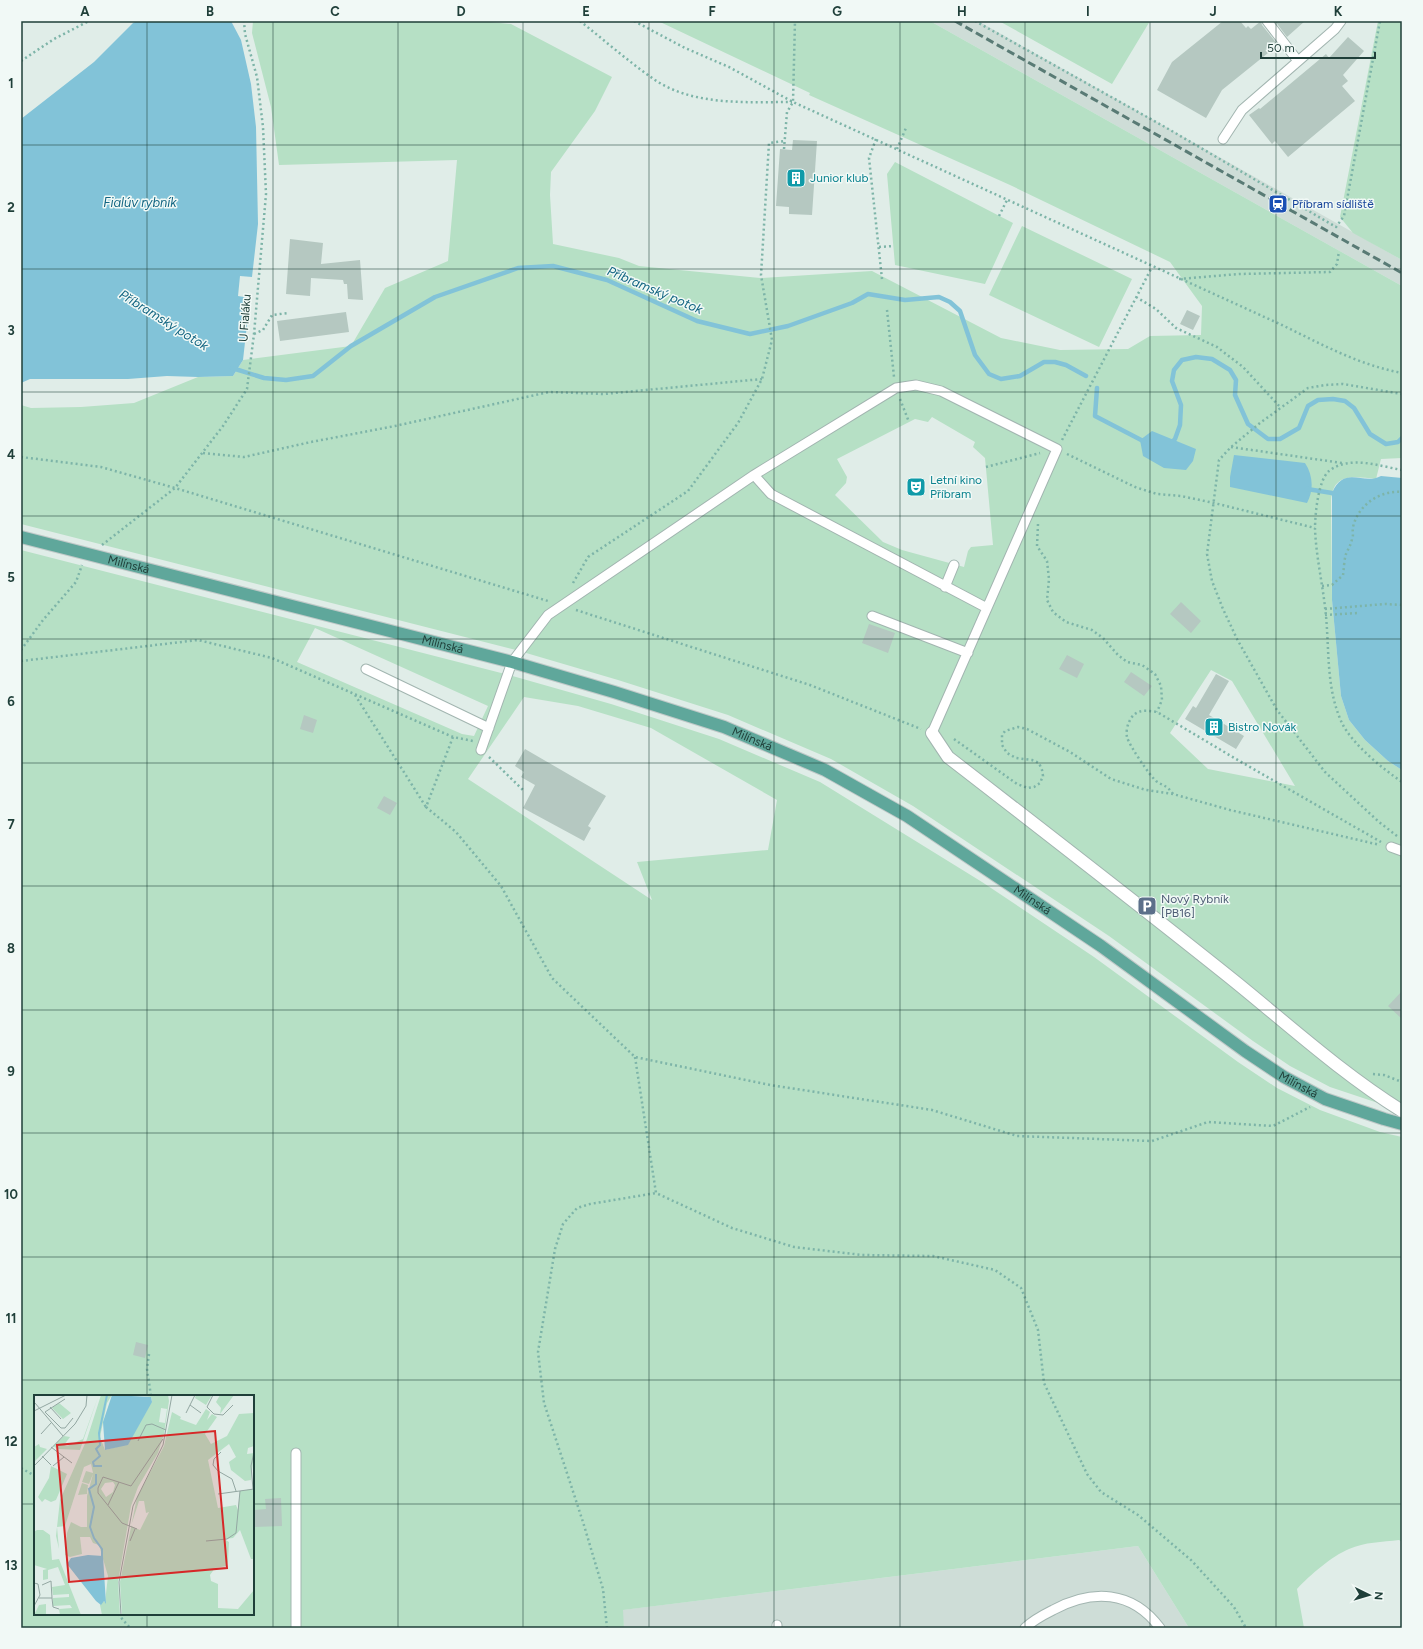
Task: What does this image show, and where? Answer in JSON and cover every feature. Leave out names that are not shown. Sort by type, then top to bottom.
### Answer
[{"type":"main road","name":"Milínská","points":[[21,537],[512,662],[614,692],[724,727],[826,770],[907,816],[1101,946],[1252,1056],[1284,1077],[1325,1099],[1384,1120],[1402,1124]]},
{"type":"street","points":[[932,733],[948,757],[1238,984],[1306,1041],[1373,1093],[1402,1111]]},
{"type":"lane","points":[[1268,21],[1298,61]]},
{"type":"lane","points":[[1223,139],[1242,110],[1335,29],[1342,21]]},
{"type":"lane","points":[[482,746],[512,662],[548,615],[754,475],[896,388],[916,385],[941,391],[1057,449],[932,733]]},
{"type":"lane","points":[[754,475],[771,494],[987,608]]},
{"type":"lane","points":[[945,587],[954,564]]},
{"type":"lane","points":[[872,616],[968,653]]},
{"type":"lane","points":[[366,669],[489,728]]},
{"type":"lane","points":[[1391,848],[1402,851]]},
{"type":"lane","points":[[296,1453],[296,1628]]},
{"type":"lane","points":[[1025,1628],[1032,1621],[1079,1598],[1105,1596],[1118,1598],[1139,1606],[1152,1617],[1160,1628]]},
{"type":"path","points":[[21,61],[54,39],[89,21]]},
{"type":"path","name":"U Fialáku","points":[[90,554],[175,488],[223,426],[247,389],[254,334],[266,194],[263,127],[257,77],[245,34],[244,21]]},
{"type":"path","points":[[580,21],[655,80],[676,90],[701,98],[725,101],[793,102]]},
{"type":"path","points":[[634,21],[685,48],[729,67],[793,102],[1178,279],[1282,325],[1330,349],[1365,363],[1402,373]]},
{"type":"path","points":[[784,149],[787,112],[793,102],[795,21]]},
{"type":"path","points":[[975,21],[1172,131],[1336,227],[1344,216],[1380,21]]},
{"type":"path","points":[[897,149],[906,128]]},
{"type":"path","points":[[876,139],[869,158],[882,278]]},
{"type":"path","points":[[572,584],[588,557],[688,491],[738,424],[762,379],[772,340],[761,275],[769,142],[785,141]]},
{"type":"path","points":[[999,216],[1007,200]]},
{"type":"path","points":[[879,247],[893,246]]},
{"type":"path","points":[[1178,279],[1239,274],[1330,272],[1337,264],[1338,251]]},
{"type":"path","points":[[1057,449],[1152,267]]},
{"type":"path","points":[[1136,297],[1156,310],[1176,328],[1217,347],[1243,367],[1281,408]]},
{"type":"path","points":[[887,310],[896,388],[909,422]]},
{"type":"path","points":[[254,334],[263,330],[272,316],[289,313]]},
{"type":"path","points":[[202,453],[244,457],[549,392],[604,394],[762,379]]},
{"type":"path","points":[[1402,394],[1343,384],[1308,388],[1260,423],[1231,447],[1219,460],[1207,554],[1212,581],[1237,639],[1277,710],[1325,772],[1379,822],[1402,840]]},
{"type":"path","points":[[1231,447],[1343,463],[1361,463],[1402,470]]},
{"type":"path","points":[[986,467],[1057,449],[1135,487],[1157,494],[1181,496],[1214,503],[1315,528]]},
{"type":"path","points":[[21,457],[101,467],[175,488],[561,605],[810,685],[932,733],[950,737],[1017,784],[1028,788],[1034,787],[1040,783],[1042,770],[1039,763],[1032,760],[1016,758],[1007,753],[1002,745],[1002,735],[1011,728],[1018,727],[1033,732],[1070,752],[1111,779],[1146,790],[1173,794],[1230,810],[1391,848]]},
{"type":"path","points":[[1343,463],[1329,471],[1323,477],[1320,486],[1315,528],[1325,609],[1332,696],[1343,724],[1365,752],[1384,770],[1402,782]]},
{"type":"path","points":[[1322,586],[1332,585],[1343,576],[1346,554],[1353,537],[1353,527],[1361,510],[1368,502],[1378,496],[1402,492]]},
{"type":"path","points":[[1040,518],[1038,524],[1037,546],[1047,561],[1049,579],[1047,600],[1053,612],[1066,622],[1092,630],[1103,638],[1118,655],[1127,662],[1142,665],[1155,674],[1161,686],[1162,700],[1157,712]]},
{"type":"path","points":[[21,650],[42,620],[76,582],[81,565]]},
{"type":"path","points":[[1325,609],[1402,605]]},
{"type":"path","points":[[1325,615],[1358,613]]},
{"type":"path","points":[[21,661],[198,640],[272,658],[453,737],[482,746],[522,790]]},
{"type":"path","points":[[354,695],[426,807],[456,832],[501,886],[552,978],[635,1057],[770,1085],[932,1110],[1017,1136],[1152,1141],[1208,1122],[1273,1126],[1325,1099]]},
{"type":"path","points":[[1173,794],[1168,787],[1156,781],[1138,757],[1127,738],[1127,725],[1132,715],[1143,710],[1157,712],[1391,848]]},
{"type":"path","points":[[426,807],[453,737]]},
{"type":"path","points":[[635,1057],[656,1193]]},
{"type":"path","points":[[607,1628],[603,1589],[544,1403],[538,1352],[555,1249],[563,1224],[577,1208],[590,1204],[656,1193],[732,1228],[794,1247],[862,1255],[933,1256],[995,1270],[1021,1288],[1038,1330],[1044,1383],[1087,1474],[1101,1492],[1138,1515],[1191,1560],[1234,1607],[1246,1628]]},
{"type":"path","points":[[149,1354],[147,1369],[151,1395]]},
{"type":"path","points":[[21,1468],[34,1475]]},
{"type":"path","points":[[119,1615],[130,1628]]},
{"type":"shaded area","points":[[930,21],[978,21],[1402,260],[1402,286]]},
{"type":"shaded area","points":[[1138,1546],[1189,1628],[624,1628],[622,1610]]},
{"type":"green space","points":[[253,21],[480,21],[511,24],[612,77],[595,111],[551,172],[550,195],[553,244],[619,258],[639,266],[760,278],[872,271],[1001,338],[1060,350],[1128,349],[1150,336],[1201,335],[1202,306],[1170,262],[1010,185],[809,95],[810,93],[658,21],[930,21],[1402,286],[1402,458],[1381,459],[1376,479],[1353,477],[1340,481],[1336,485],[1331,501],[1332,600],[1341,696],[1349,720],[1365,740],[1388,761],[1402,770],[1402,1111],[1330,1087],[1290,1066],[1253,1041],[1109,936],[913,806],[831,759],[728,715],[618,680],[516,650],[21,524],[21,405],[31,408],[81,407],[134,403],[198,377],[233,376],[243,360],[351,346],[385,288],[448,261],[457,160],[279,165],[271,107],[252,33]],"holes":[[[932,417],[975,442],[973,447],[985,458],[993,545],[971,547],[968,551],[964,567],[902,550],[883,542],[835,495],[846,483],[847,477],[837,459],[915,419],[928,422]],[[1211,670],[1232,681],[1295,786],[1208,769],[1170,733]]]},
{"type":"green space","points":[[999,21],[1150,21],[1112,84]]},
{"type":"green space","points":[[1378,21],[1402,21],[1402,260],[1353,233],[1340,217]]},
{"type":"green space","points":[[895,162],[1013,223],[985,284],[895,265],[887,174]]},
{"type":"green space","points":[[1022,226],[1132,279],[1099,347],[989,295]]},
{"type":"green space","points":[[21,550],[509,675],[611,704],[719,739],[820,782],[982,882],[1094,957],[1238,1062],[1277,1088],[1320,1110],[1380,1132],[1402,1137],[1402,1542],[1399,1540],[1380,1542],[1355,1547],[1342,1552],[1315,1572],[1297,1589],[1304,1628],[1189,1628],[1138,1546],[623,1610],[624,1628],[23,1628],[21,1621]],"holes":[[[315,628],[488,706],[474,736],[462,734],[297,662]],[[524,697],[578,706],[651,728],[777,800],[768,850],[637,862],[652,900],[468,779]]]},
{"type":"water","name":"Fialúv rybník","points":[[137,21],[231,21],[241,40],[251,84],[256,127],[258,224],[252,277],[240,276],[238,296],[250,298],[243,360],[233,376],[167,376],[128,379],[30,379],[21,383],[21,119],[94,62],[133,23]]},
{"type":"water","points":[[1152,431],[1196,449],[1193,461],[1186,470],[1164,468],[1143,456],[1140,440]]},
{"type":"water","points":[[1234,455],[1305,463],[1310,472],[1312,483],[1311,493],[1307,503],[1230,487],[1230,477]]},
{"type":"water","points":[[1381,476],[1402,478],[1402,770],[1388,761],[1365,740],[1349,720],[1341,696],[1332,600],[1332,493],[1337,484],[1348,478],[1355,477],[1368,479]]},
{"type":"building","points":[[1223,21],[1240,21],[1246,28],[1248,26],[1251,29],[1261,21],[1262,25],[1278,45],[1222,90],[1206,118],[1157,90],[1172,62]]},
{"type":"building","points":[[1275,21],[1305,21],[1287,37]]},
{"type":"building","points":[[1348,37],[1364,51],[1343,75],[1348,81],[1342,86],[1355,101],[1288,157],[1275,141],[1272,144],[1249,115],[1259,108],[1260,109],[1326,54],[1329,58]]},
{"type":"building","name":"Junior klub","points":[[793,140],[817,141],[812,215],[789,214],[789,207],[776,206],[780,149],[792,150]]},
{"type":"building","points":[[290,239],[323,243],[321,264],[360,260],[363,300],[348,299],[347,284],[344,284],[343,280],[311,278],[310,296],[286,294]]},
{"type":"building","points":[[1187,310],[1200,316],[1193,330],[1180,324]]},
{"type":"building","points":[[346,312],[349,332],[280,341],[277,321]]},
{"type":"building","points":[[1181,602],[1201,621],[1191,633],[1170,614]]},
{"type":"building","points":[[869,624],[895,633],[888,653],[862,643]]},
{"type":"building","points":[[1067,655],[1084,664],[1077,678],[1059,669]]},
{"type":"building","points":[[1131,672],[1152,686],[1144,696],[1124,682]]},
{"type":"building","name":"Bistro Novák","points":[[1216,674],[1229,681],[1209,715],[1244,736],[1236,749],[1185,719],[1193,706],[1196,708]]},
{"type":"building","points":[[304,715],[317,720],[313,733],[300,729]]},
{"type":"building","points":[[525,749],[606,796],[588,826],[591,828],[584,841],[523,808],[535,785],[521,777],[524,772],[515,766]]},
{"type":"building","points":[[384,796],[397,803],[390,815],[377,808]]},
{"type":"building","points":[[1402,991],[1402,1019],[1388,1006]]},
{"type":"building","points":[[136,1342],[148,1345],[145,1358],[133,1355]]},
{"type":"building","points":[[281,1498],[282,1526],[254,1527],[254,1510],[266,1509],[265,1499]]},
{"type":"waterway","name":"Příbramský potok","points":[[232,368],[264,378],[286,380],[313,376],[351,346],[435,297],[518,268],[553,266],[607,280],[697,321],[750,334],[788,326],[852,303],[868,294],[905,300],[939,297],[950,302],[960,311],[975,355],[989,374],[1001,379],[1020,376],[1044,362],[1055,362],[1066,365],[1086,376]]},
{"type":"waterway","name":"Příbramský potok","points":[[1171,443],[1175,439],[1180,425],[1181,405],[1172,381],[1174,370],[1182,360],[1196,357],[1212,359],[1230,370],[1236,380],[1235,395],[1248,424],[1268,439],[1280,439],[1299,428],[1308,406],[1318,400],[1333,399],[1345,401],[1354,408],[1370,434],[1386,444],[1398,442],[1402,438]]},
{"type":"waterway","name":"Příbramský potok","points":[[1097,388],[1095,416],[1145,442]]},
{"type":"waterway","points":[[1307,489],[1332,493],[1336,496]]},
{"type":"railway","points":[[955,21],[1402,273]]},
{"type":"place","name":"Junior klub","points":[[796,178]]},
{"type":"place","name":"Příbram sídliště","points":[[1278,204]]},
{"type":"place","name":"Letní kino Příbram","points":[[916,487]]},
{"type":"place","name":"Bistro Novák","points":[[1214,727]]},
{"type":"place","name":"Nový Rybník [PB16]","points":[[1147,906]]}]
